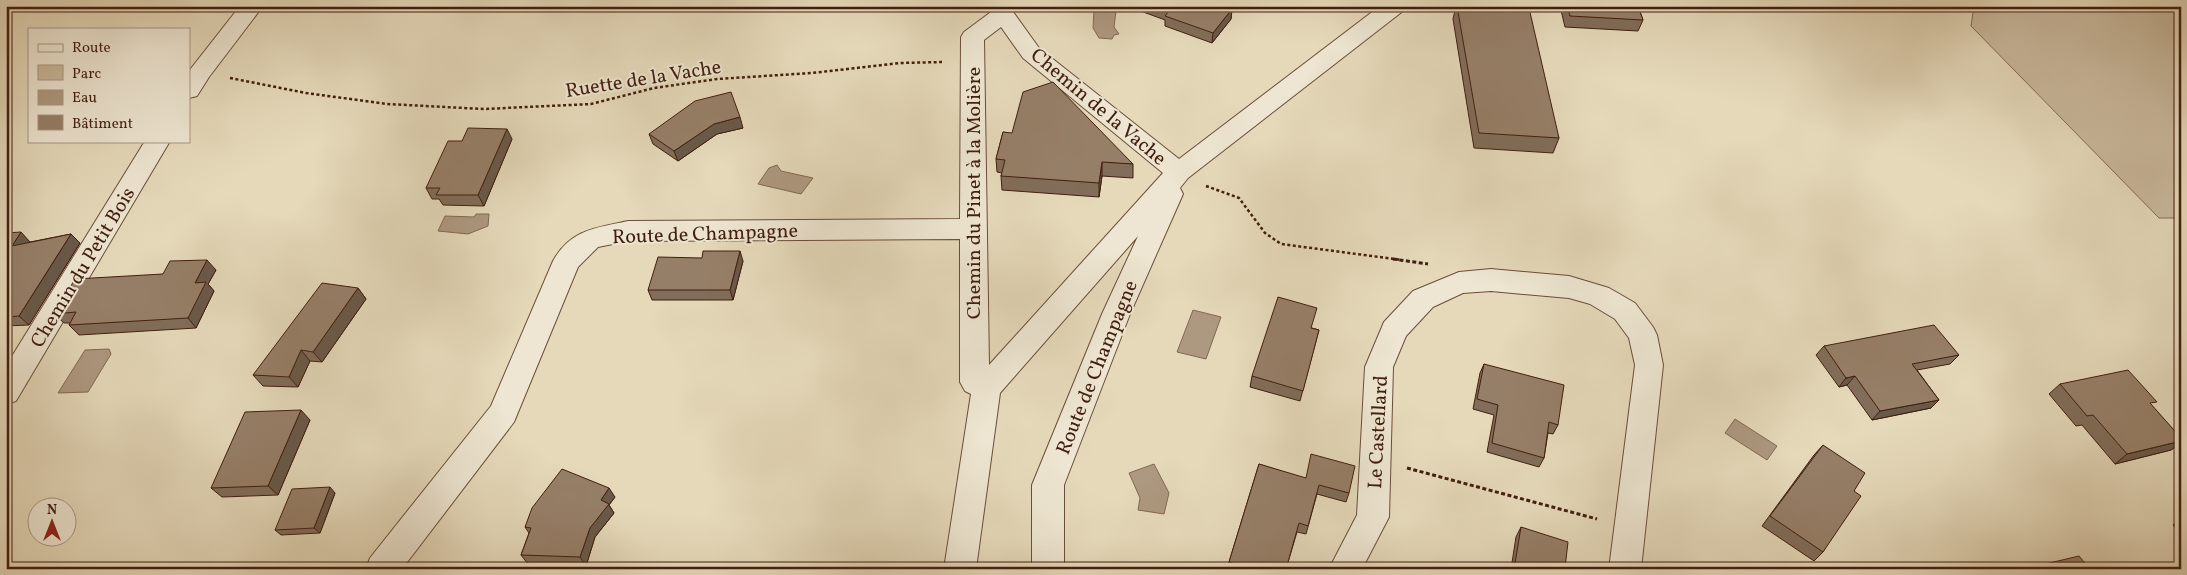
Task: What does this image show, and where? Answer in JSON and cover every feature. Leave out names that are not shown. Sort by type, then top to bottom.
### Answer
[{"type":"street","points":[[194,81],[252,6]]},
{"type":"street","name":"Route de Champagne","points":[[986,389],[1190,180],[1395,6]]},
{"type":"street","name":"Chemin de la Vache","points":[[1002,10],[1031,53],[1190,180]]},
{"type":"street","name":"Chemin du Pinet à la Molière","points":[[986,389],[975,382],[972,37],[1002,10]]},
{"type":"street","name":"Chemin du Petit Bois","points":[[6,392],[157,142]]},
{"type":"street","name":"Route de Champagne","points":[[1048,569],[1048,484],[1116,314],[1190,180]]},
{"type":"street","name":"Route de Champagne","points":[[382,569],[503,413],[567,261],[590,239],[637,231],[973,229]]},
{"type":"street","name":"Le Castellard","points":[[1344,569],[1373,517],[1379,367],[1394,330],[1423,299],[1459,282],[1491,280],[1569,286],[1599,296],[1625,311],[1643,335],[1649,365],[1625,569]]},
{"type":"street","points":[[960,569],[986,389]]},
{"type":"path","name":"Ruette de la Vache","points":[[194,81],[387,104],[484,109],[591,104],[654,88],[716,79],[812,73],[900,63],[972,61]]},
{"type":"path","points":[[1190,180],[1239,198],[1265,233],[1281,244],[1428,264]]},
{"type":"path","points":[[1375,459],[1629,528]]},
{"type":"green space","points":[[1974,6],[2181,6],[2181,218],[2159,218],[1971,26]]},
{"type":"water","points":[[1094,10],[1116,11],[1114,27],[1119,34],[1114,35],[1112,39],[1099,38],[1093,28]]},
{"type":"water","points":[[777,165],[781,171],[813,178],[801,194],[758,184],[769,168]]},
{"type":"water","points":[[476,214],[489,214],[488,226],[468,234],[438,231],[445,216],[474,217]]},
{"type":"water","points":[[1193,310],[1221,317],[1206,359],[1177,352]]},
{"type":"water","points":[[109,349],[111,354],[88,392],[58,393],[85,350]]},
{"type":"water","points":[[1735,419],[1777,446],[1767,460],[1725,433]]},
{"type":"water","points":[[1154,464],[1169,493],[1164,514],[1138,510],[1140,498],[1129,473]]},
{"type":"building","points":[[1156,6],[1223,6],[1232,9],[1213,33],[1165,16],[1169,11]]},
{"type":"building","points":[[1457,6],[1529,8],[1559,138],[1479,133]]},
{"type":"building","points":[[1567,6],[1638,6],[1643,20],[1570,16]]},
{"type":"building","points":[[1053,82],[1133,164],[1102,162],[1099,183],[1001,176],[1005,160],[996,159],[1003,132],[1012,133],[1023,92]]},
{"type":"building","points":[[731,92],[740,117],[714,124],[674,151],[649,134],[695,101]]},
{"type":"building","points":[[468,128],[507,129],[478,195],[436,195],[440,188],[426,188],[448,141],[462,141]]},
{"type":"building","points":[[21,232],[12,246],[71,234],[19,316],[6,317],[6,233]]},
{"type":"building","points":[[703,251],[740,251],[730,290],[648,290],[658,257],[702,258]]},
{"type":"building","points":[[207,260],[195,283],[206,282],[188,318],[69,325],[76,312],[54,314],[75,279],[163,274],[170,261]]},
{"type":"building","points":[[322,283],[358,288],[313,352],[301,350],[289,377],[253,375]]},
{"type":"building","points":[[1278,297],[1317,308],[1311,328],[1319,330],[1303,391],[1252,376]]},
{"type":"building","points":[[1934,325],[1959,355],[1912,364],[1939,400],[1880,411],[1855,376],[1846,378],[1824,346]]},
{"type":"building","points":[[1484,364],[1564,385],[1558,425],[1549,422],[1544,458],[1492,443],[1498,405],[1477,399]]},
{"type":"building","points":[[2128,370],[2157,402],[2150,403],[2181,438],[2181,441],[2127,454],[2093,415],[2087,416],[2060,384]]},
{"type":"building","points":[[301,410],[268,486],[211,488],[245,412]]},
{"type":"building","points":[[1823,445],[1865,473],[1854,491],[1861,496],[1823,552],[1770,516]]},
{"type":"building","points":[[1311,454],[1355,466],[1349,493],[1319,485],[1308,526],[1299,523],[1286,569],[1251,569],[1229,562],[1259,464],[1306,478]]},
{"type":"building","points":[[562,469],[609,488],[601,500],[609,504],[590,528],[580,557],[521,555],[531,528],[525,527],[532,508]]},
{"type":"building","points":[[330,487],[314,528],[275,530],[292,489]]},
{"type":"building","points":[[1521,527],[1568,542],[1565,568],[1567,569],[1514,569]]},
{"type":"building","points":[[2079,556],[2090,569],[2024,569]]}]
